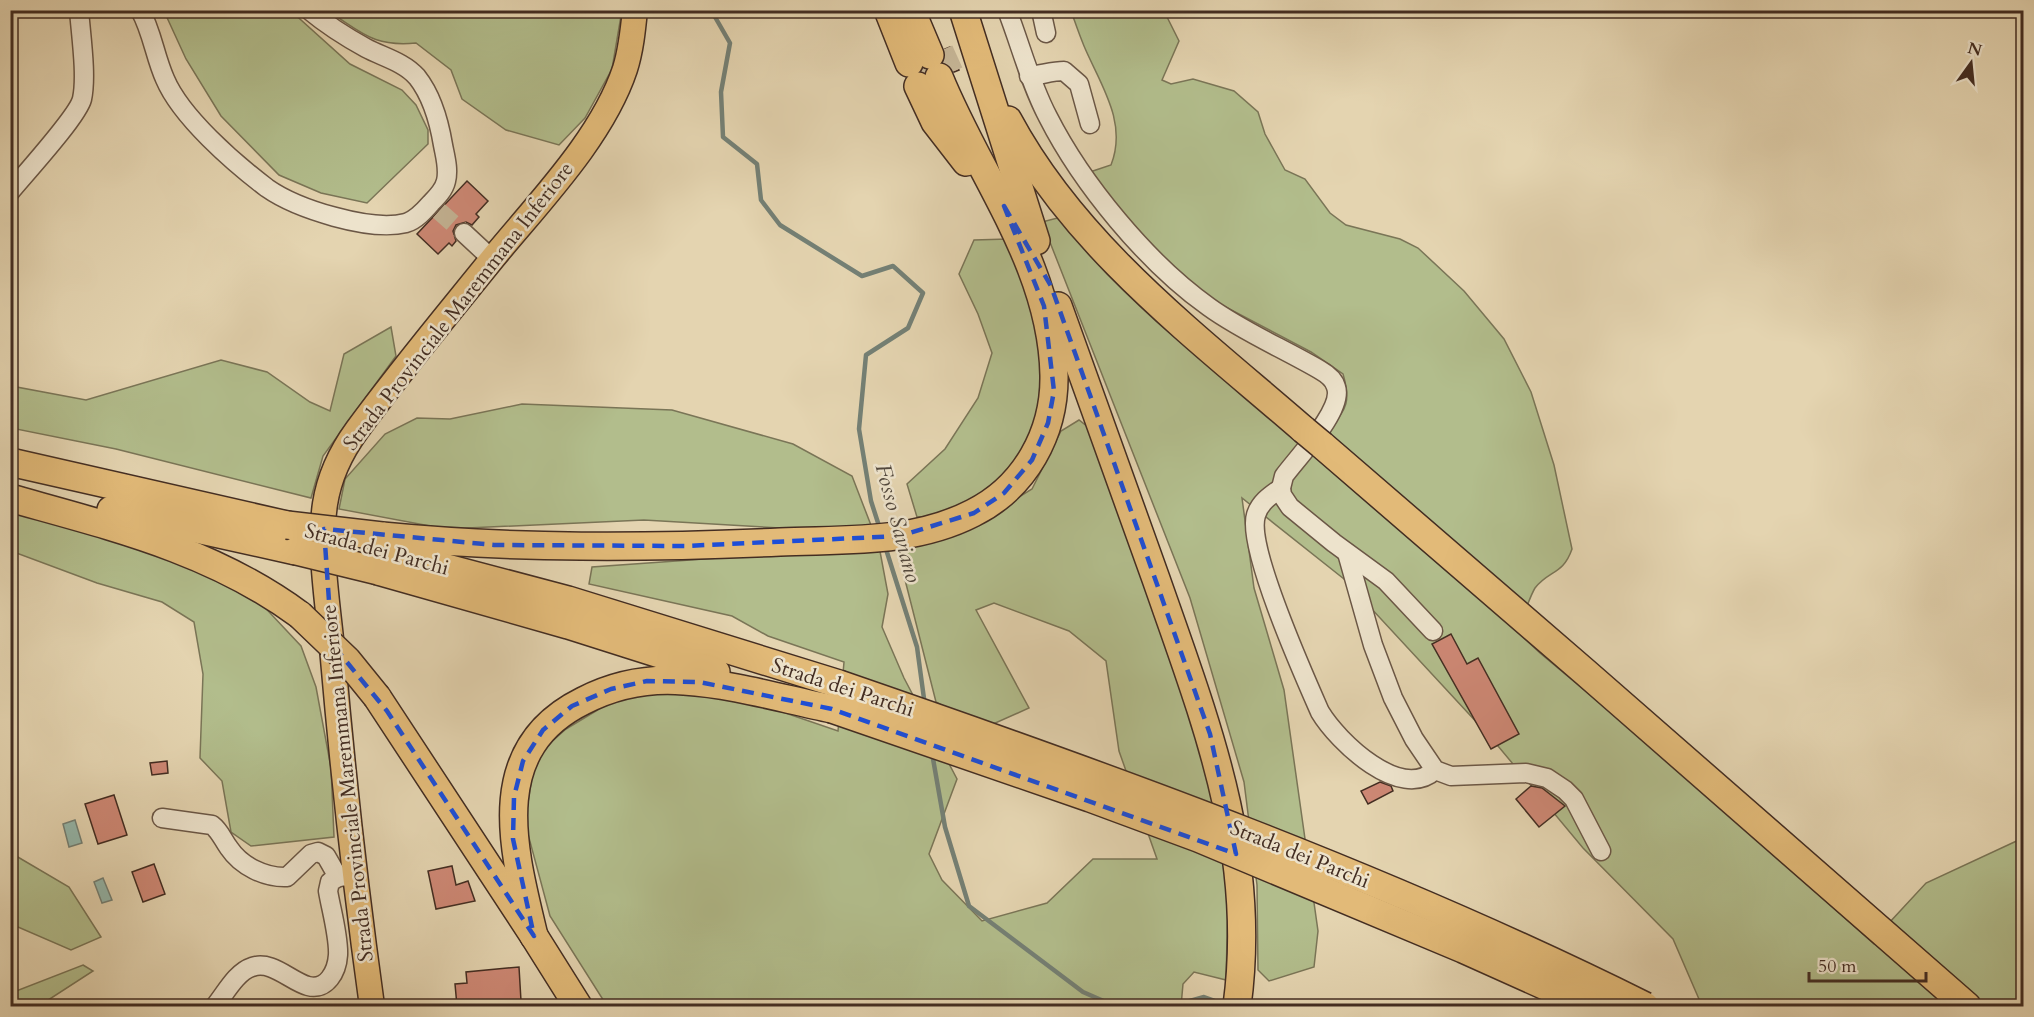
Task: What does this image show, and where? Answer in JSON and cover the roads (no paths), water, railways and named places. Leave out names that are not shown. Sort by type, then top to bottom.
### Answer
[{"type":"highway","points":[[888,10],[929,68]]},
{"type":"highway","points":[[901,10],[988,180],[1051,286]]},
{"type":"highway","points":[[911,10],[929,68]]},
{"type":"highway","points":[[380,552],[473,544],[685,546],[900,536],[945,526],[998,499],[1016,481],[1041,444],[1052,402],[1053,361],[1044,306],[1004,206],[945,137],[926,105],[929,68],[923,10]]},
{"type":"highway","points":[[963,10],[1051,286],[1214,747],[1224,785],[1238,867],[1242,951],[1237,1006]]},
{"type":"highway","points":[[975,52],[1014,132],[1045,179],[1085,229],[1156,301],[1586,672],[1967,1006]]},
{"type":"highway","name":"Strada dei Parchi","points":[[10,462],[287,525],[380,552],[568,625],[835,697],[1108,779],[1227,824],[1462,921],[1645,1006]]},
{"type":"highway","name":"Strada dei Parchi","points":[[10,488],[296,551],[380,552]]},
{"type":"highway","points":[[10,498],[122,529],[199,557],[254,584],[300,615],[347,660],[377,697],[578,1006]]},
{"type":"highway","points":[[534,936],[516,859],[514,797],[517,780],[528,753],[543,730],[557,717],[572,706],[611,689],[658,680],[699,682],[835,697]]},
{"type":"highway","name":"Strada dei Parchi","points":[[835,697],[1189,835],[1472,953],[1590,1006]]},
{"type":"main road","name":"Strada Provinciale Maremmana Inferiore","points":[[372,1006],[346,876],[338,714],[324,540],[325,503],[334,472],[345,447],[357,430],[565,170],[605,110],[627,61],[635,10]]},
{"type":"street","points":[[10,192],[81,102],[83,85],[79,10]]},
{"type":"street","points":[[140,10],[165,80],[178,102],[216,143],[268,189],[291,201],[343,219],[374,223],[408,222],[435,207],[446,182],[446,163],[438,119],[422,85],[406,67],[345,36],[309,10]]},
{"type":"street","points":[[1006,10],[1029,75],[1072,159],[1098,196],[1154,260],[1209,308],[1320,370],[1334,382],[1337,392],[1333,408],[1284,476],[1282,495],[1290,507],[1386,581],[1433,631]]},
{"type":"street","points":[[1041,10],[1046,33]]},
{"type":"street","points":[[1029,75],[1064,71],[1079,84],[1090,124]]},
{"type":"street","points":[[464,233],[492,259]]},
{"type":"street","points":[[1281,488],[1264,500],[1256,514],[1254,530],[1269,589],[1320,712],[1332,731],[1348,746],[1386,772],[1404,779],[1418,780],[1436,770]]},
{"type":"street","points":[[1347,553],[1373,645],[1393,698],[1414,739],[1436,770],[1451,776],[1526,773],[1548,778],[1574,799],[1601,851]]},
{"type":"street","points":[[162,818],[212,825],[218,829],[240,861],[265,874],[287,877],[312,854],[318,852],[326,856],[346,876],[330,882],[328,891],[338,954],[332,976],[325,984],[309,986],[278,970],[254,966],[242,972],[215,1006]]},
{"type":"water","points":[[75,820],[82,843],[69,847],[63,824]]},
{"type":"water","points":[[103,878],[112,900],[102,903],[94,882]]},
{"type":"waterway","name":"Fosso Saviano","points":[[711,10],[730,43],[721,92],[723,137],[757,164],[761,200],[780,225],[862,276],[893,266],[923,293],[908,328],[866,355],[859,429],[871,501],[880,529]]},
{"type":"waterway","name":"Fosso Saviano","points":[[885,546],[917,647],[925,706]]},
{"type":"waterway","name":"Fosso Saviano","points":[[932,753],[945,827],[969,906],[1083,992],[1115,1006]]},
{"type":"waterway","name":"Fosso Saviano","points":[[1172,1006],[1204,997],[1229,1006]]},
{"type":"tunnel","points":[[940,51],[950,73]]},
{"type":"tunnel","points":[[919,59],[928,82]]},
{"type":"tunnel","points":[[439,211],[464,233]]}]
